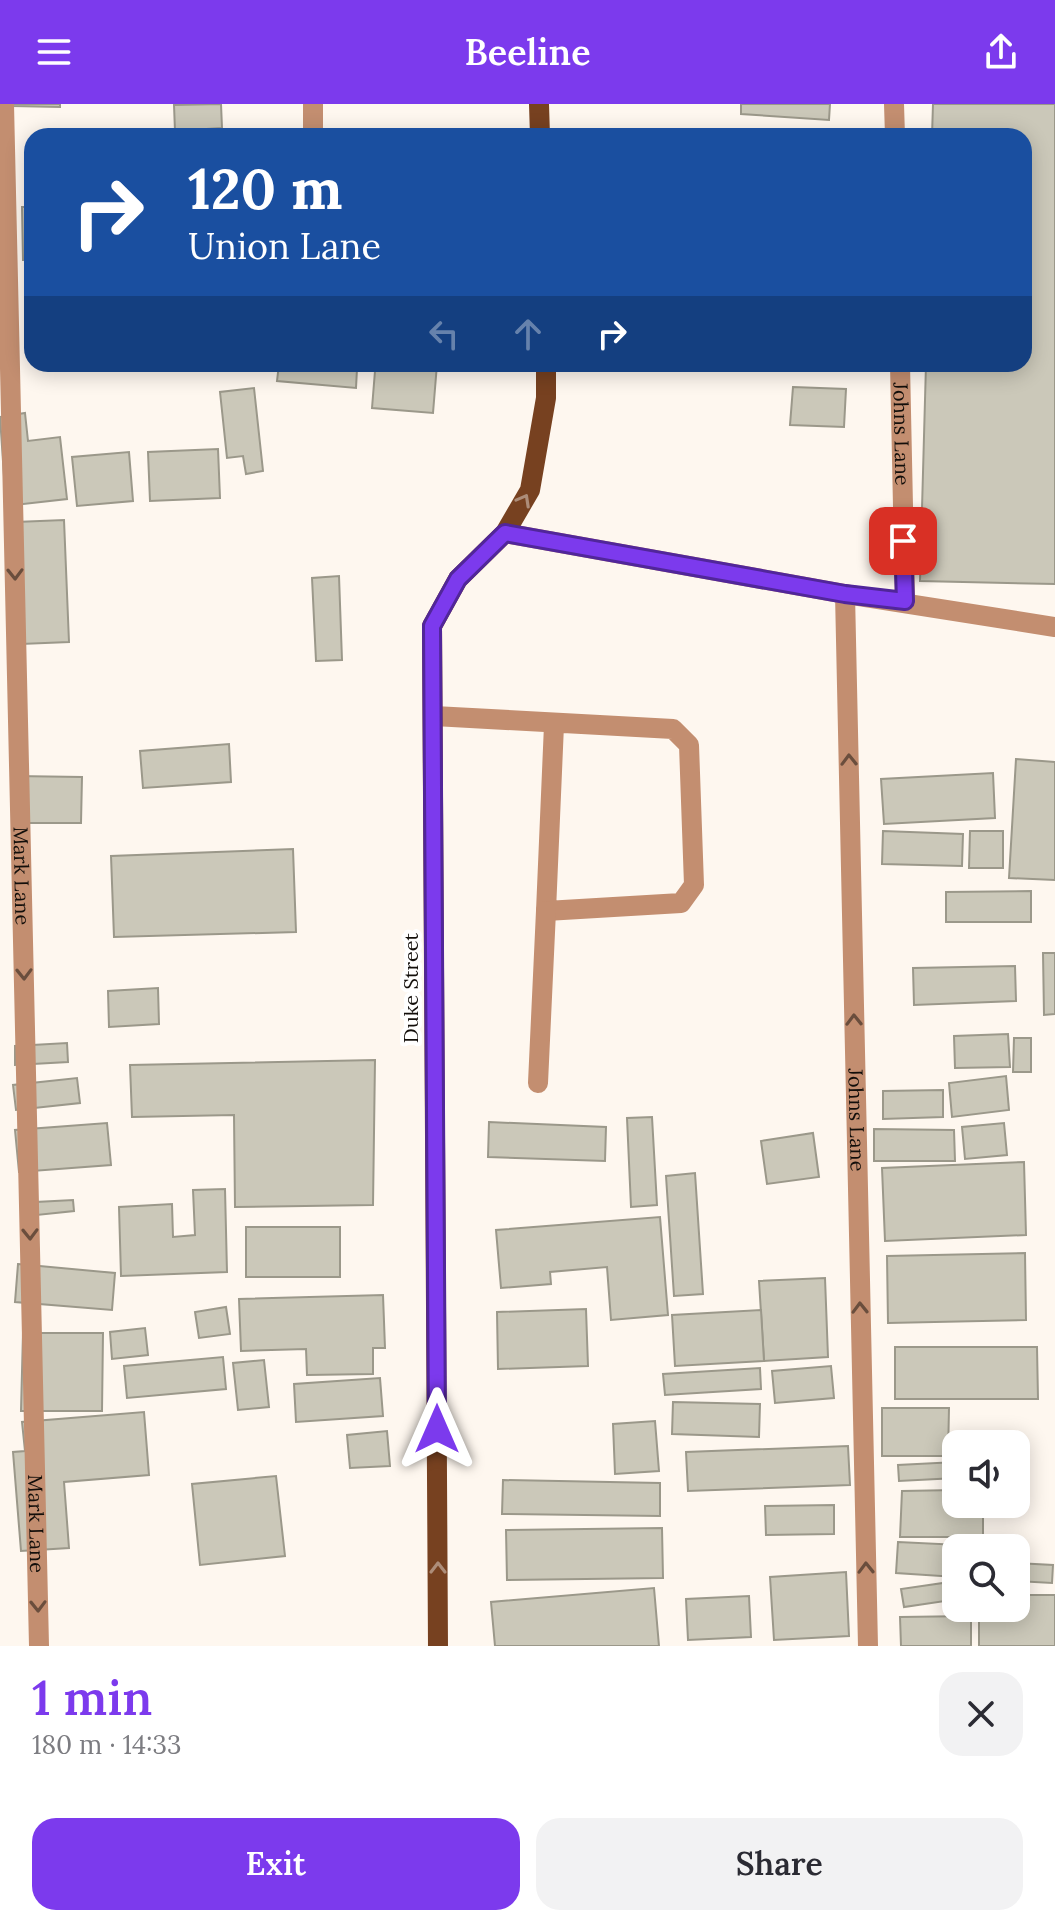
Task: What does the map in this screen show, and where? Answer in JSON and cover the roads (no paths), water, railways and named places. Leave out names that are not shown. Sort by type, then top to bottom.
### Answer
[{"type":"main road","points":[[539,104],[540,128]]},
{"type":"main road","name":"Duke Street","points":[[438,1646],[432,626],[458,579],[505,533],[530,490],[546,398],[546,372]]},
{"type":"street","name":"Mark Lane","points":[[4,104],[39,1646]]},
{"type":"street","points":[[313,104],[313,128]]},
{"type":"street","points":[[894,104],[895,128]]},
{"type":"street","name":"Johns Lane","points":[[900,372],[905,601]]},
{"type":"street","points":[[505,533],[845,594],[1055,627]]},
{"type":"street","name":"Johns Lane","points":[[845,594],[868,1646]]},
{"type":"street","points":[[434,716],[554,725],[673,729],[689,745],[694,885],[681,903],[546,911]]},
{"type":"street","points":[[538,1083],[554,725]]}]
